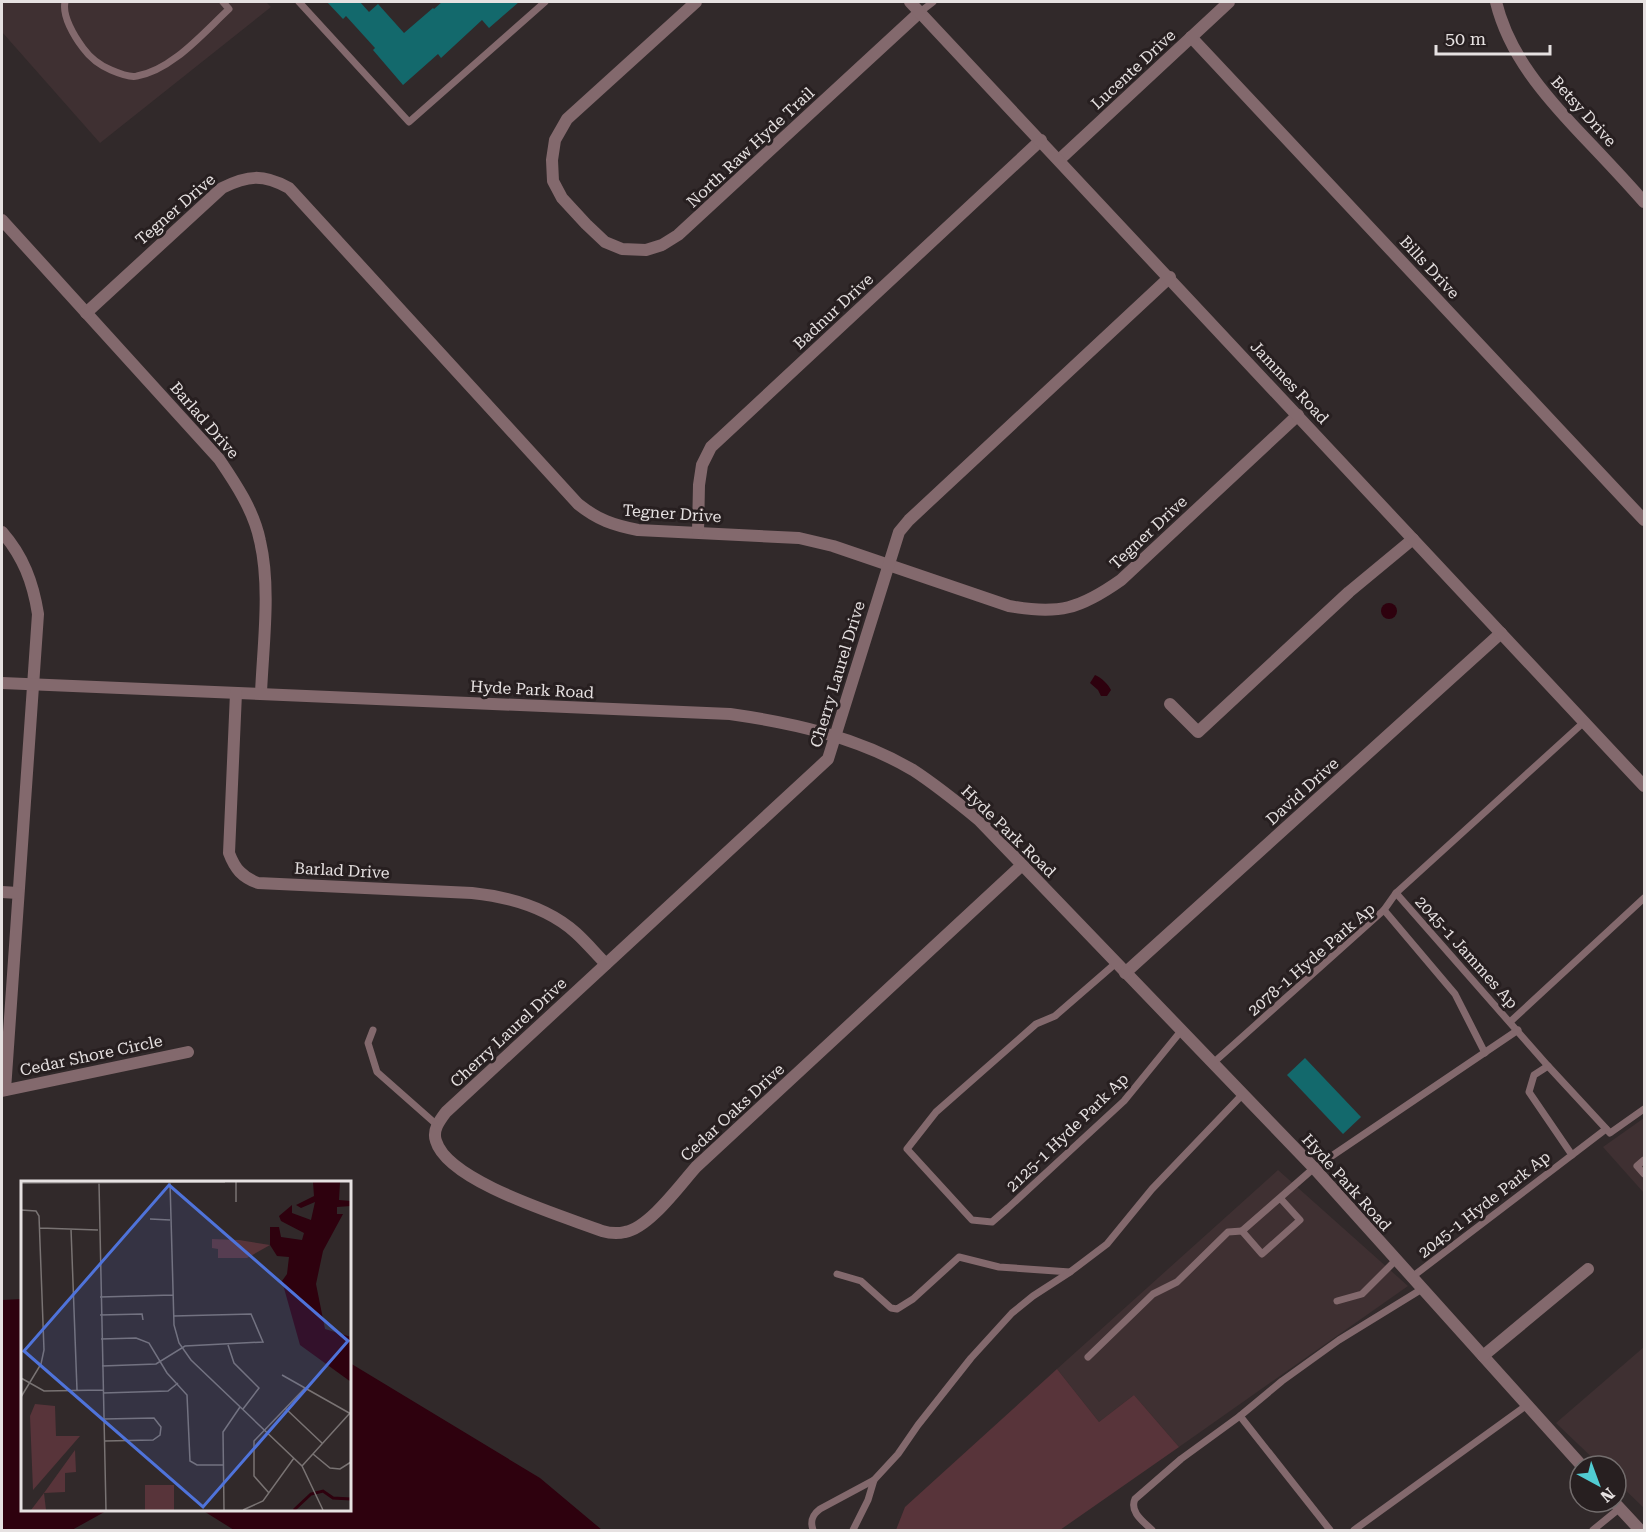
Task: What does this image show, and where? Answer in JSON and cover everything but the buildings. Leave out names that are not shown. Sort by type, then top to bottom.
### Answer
[{"type":"street","name":"North Raw Hyde Trail","points":[[696,2],[567,119],[555,140],[552,160],[553,181],[562,198],[605,242],[622,249],[646,250],[662,245],[678,236],[920,12]]},
{"type":"street","name":"Jammes Road","points":[[910,2],[1170,277],[1644,786]]},
{"type":"street","name":"Lucente Drive","points":[[1059,160],[1229,2]]},
{"type":"street","name":"Betsy Drive","points":[[1496,2],[1510,41],[1546,97],[1644,202]]},
{"type":"street","name":"Bills Drive","points":[[1191,37],[1644,520]]},
{"type":"street","name":"Badnur Drive","points":[[698,532],[699,485],[702,465],[711,447],[1041,140]]},
{"type":"street","name":"Tegner Drive","points":[[86,313],[222,188],[238,180],[256,177],[274,180],[289,188],[578,504],[592,515],[615,526],[638,530],[799,538],[889,564],[1009,606],[1032,610],[1058,610],[1083,604],[1121,580],[1298,416]]},
{"type":"street","name":"Barlad Drive","points":[[2,220],[219,459],[236,483],[251,513],[260,540],[265,569],[261,693]]},
{"type":"street","name":"Cherry Laurel Drive","points":[[437,1125],[446,1112],[828,759],[899,532],[909,519],[1170,277]]},
{"type":"street","points":[[2,532],[23,560],[36,597],[38,614],[3,1090]]},
{"type":"street","points":[[1170,704],[1198,732],[1349,592],[1413,539]]},
{"type":"street","name":"David Drive","points":[[1125,973],[1501,633]]},
{"type":"street","name":"Hyde Park Road","points":[[2,683],[730,714],[772,720],[836,735],[875,752],[911,770],[947,793],[978,820],[1314,1168],[1571,1454]]},
{"type":"street","name":"Barlad Drive","points":[[237,693],[229,853],[234,866],[245,878],[258,883],[498,896],[527,904],[550,915],[575,933],[606,964]]},
{"type":"street","name":"Cedar Oaks Drive","points":[[437,1125],[435,1139],[443,1155],[470,1176],[524,1202],[602,1231],[627,1232],[640,1226],[652,1216],[696,1167],[1022,865]]},
{"type":"street","points":[[2,892],[18,893]]},
{"type":"street","name":"Cedar Shore Circle","points":[[3,1090],[188,1052]]},
{"type":"street","points":[[1483,1356],[1588,1269]]},
{"type":"street","points":[[1625,1514],[1640,1530]]},
{"type":"lane","points":[[65,2],[64,7],[70,27],[96,64],[114,72],[136,77],[169,64],[229,9],[223,2]]},
{"type":"lane","points":[[299,2],[409,122],[545,2]]},
{"type":"lane","points":[[920,12],[933,2]]},
{"type":"lane","name":"2045-1 Jammes Ap","points":[[1584,722],[1396,893],[1606,1129]]},
{"type":"lane","points":[[1384,910],[1396,893]]},
{"type":"lane","points":[[1510,1022],[1644,898]]},
{"type":"lane","name":"2078-1 Hyde Park Ap","points":[[1212,1064],[1384,910],[1455,994],[1485,1053]]},
{"type":"lane","name":"2125-1 Hyde Park Ap","points":[[1116,963],[1055,1016],[1036,1024],[936,1112],[907,1149],[972,1220],[992,1222],[1124,1101],[1181,1031]]},
{"type":"lane","points":[[373,1030],[368,1043],[377,1072],[437,1125]]},
{"type":"lane","points":[[1088,1357],[1153,1294],[1177,1282],[1228,1232],[1242,1231],[1314,1168],[1518,1030]]},
{"type":"lane","name":"2045-1 Hyde Park Ap","points":[[1412,1277],[1572,1155],[1529,1092],[1534,1075],[1548,1066]]},
{"type":"lane","points":[[813,1530],[811,1524],[813,1514],[874,1480],[898,1454],[971,1358],[1012,1313],[1107,1244],[1152,1189],[1242,1095]]},
{"type":"lane","points":[[1572,1155],[1606,1129],[1610,1133],[1644,1109]]},
{"type":"lane","points":[[1644,1160],[1637,1166],[1644,1174]]},
{"type":"lane","points":[[1242,1231],[1262,1254],[1300,1220],[1280,1198]]},
{"type":"lane","points":[[837,1274],[861,1281],[891,1308],[897,1309],[913,1299],[959,1257],[999,1267],[1070,1272]]},
{"type":"lane","points":[[1336,1301],[1362,1294],[1396,1260]]},
{"type":"lane","points":[[1152,1530],[1134,1511],[1132,1505],[1135,1500],[1181,1459],[1240,1416],[1282,1381],[1339,1340],[1422,1289]]},
{"type":"lane","points":[[1354,1530],[1527,1405]]},
{"type":"lane","points":[[1240,1416],[1330,1530]]},
{"type":"lane","points":[[853,1530],[868,1500],[874,1480]]},
{"type":"lane","points":[[1593,1530],[1608,1514]]},
{"type":"shaded area","points":[[2,2],[266,2],[271,7],[100,143],[2,32]]},
{"type":"shaded area","points":[[1386,603],[1392,603],[1397,611],[1395,617],[1386,619],[1381,614],[1381,608]]},
{"type":"shaded area","points":[[1095,675],[1110,688],[1107,696],[1101,696],[1090,683]]},
{"type":"shaded area","points":[[1644,1118],[1644,1193],[1603,1147]]},
{"type":"shaded area","points":[[1278,1170],[1408,1286],[1179,1447],[1134,1395],[1099,1422],[1057,1369]]},
{"type":"shaded area","points":[[21,1299],[21,1511],[106,1511],[72,1530],[2,1530],[2,1300]]},
{"type":"shaded area","points":[[1644,1347],[1644,1508],[1628,1493],[1628,1454],[1588,1454],[1556,1423]]},
{"type":"shaded area","points":[[351,1364],[540,1478],[602,1530],[234,1530],[204,1511],[351,1511]]},
{"type":"shaded area","points":[[1057,1369],[1099,1422],[1134,1395],[1179,1447],[1060,1530],[896,1530],[905,1507]]}]
